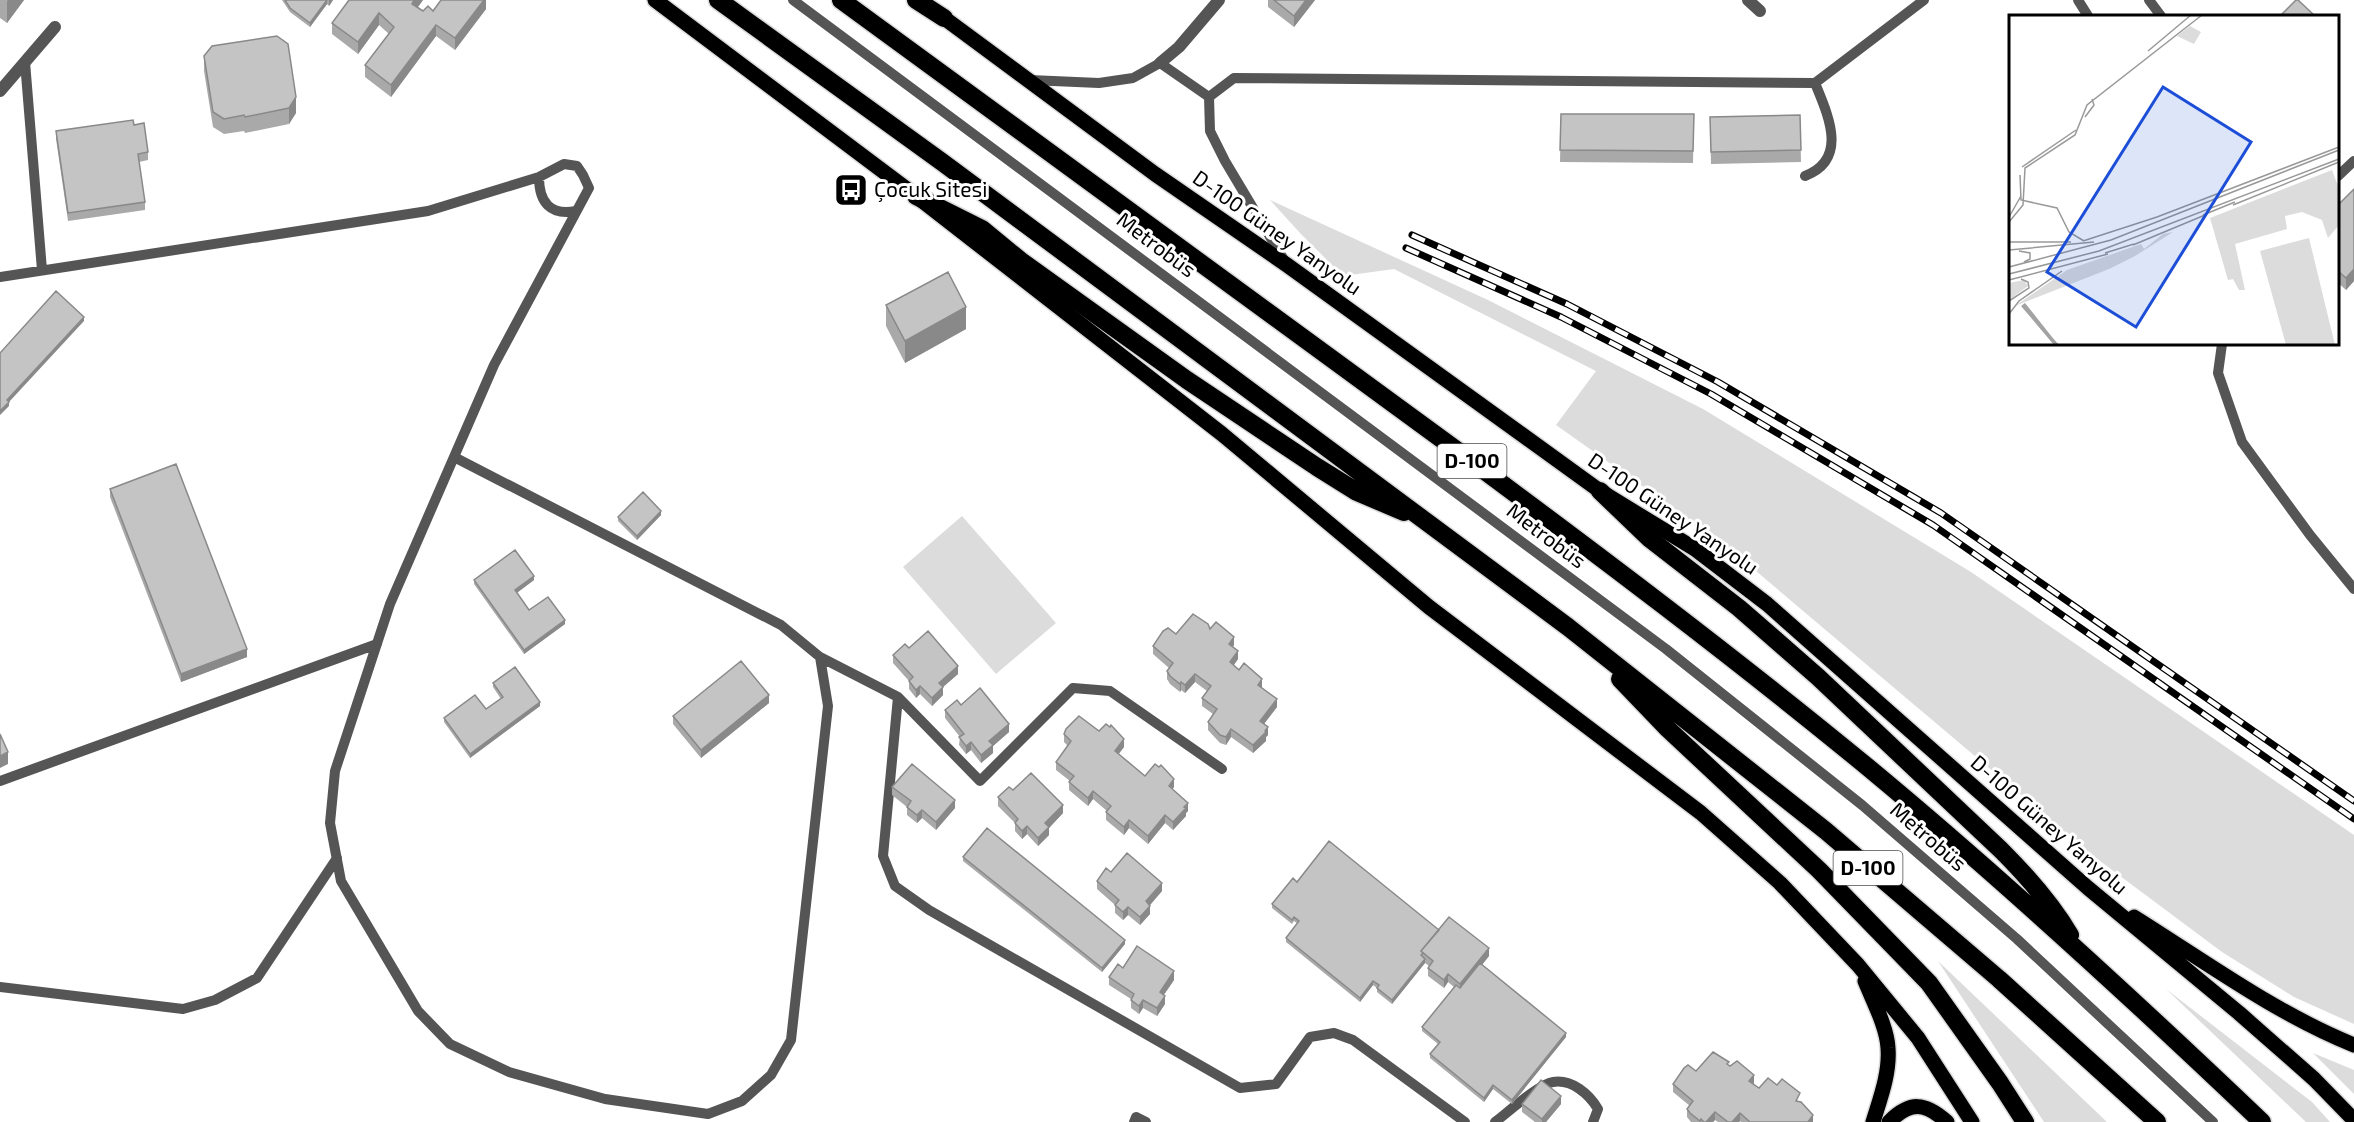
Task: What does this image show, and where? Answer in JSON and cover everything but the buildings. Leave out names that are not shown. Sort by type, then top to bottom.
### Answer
[{"type":"highway","name":"D-100","points":[[718,0],[942,162],[1568,627],[1826,831],[1999,980],[2157,1122]]},
{"type":"highway","name":"D-100","points":[[841,0],[1229,280],[1625,577],[1868,768],[1976,859],[2080,952],[2262,1122]]},
{"type":"highway","points":[[916,0],[944,18]]},
{"type":"highway","points":[[916,196],[982,229],[1021,261],[1187,380],[1317,467],[1357,492],[1432,524]]},
{"type":"highway","points":[[1600,491],[1650,539],[1739,609],[1818,678],[2001,850],[2027,875],[2061,920],[2080,952]]},
{"type":"highway","points":[[1568,627],[1668,729],[1820,870],[1921,975],[1954,1018],[2025,1122]]},
{"type":"main road","points":[[655,0],[916,196],[1222,434],[1429,607],[1701,813],[1780,883],[1858,965],[1918,1038],[1972,1122]]},
{"type":"main road","name":"D-100 Güney Yanyolu","points":[[922,0],[1155,174],[1287,265],[1600,491],[1695,549],[1767,604],[2088,888],[2239,1013],[2314,1079],[2354,1120]]},
{"type":"main road","points":[[2088,888],[2248,991],[2324,1033],[2354,1045]]},
{"type":"main road","points":[[1858,965],[1878,1012],[1888,1048],[1884,1083],[1873,1122]]},
{"type":"main road","points":[[1889,1122],[1902,1109],[1922,1106],[1939,1114],[1947,1122]]},
{"type":"street","points":[[1160,63],[1179,47],[1219,0]]},
{"type":"street","points":[[1748,0],[1760,11]]},
{"type":"street","points":[[0,91],[55,27]]},
{"type":"lane","name":"Metrobüs","points":[[793,0],[1666,649],[1862,806],[2008,931],[2213,1122]]},
{"type":"lane","points":[[1209,97],[1234,78],[1815,83],[1924,0]]},
{"type":"lane","points":[[2078,0],[2087,15]]},
{"type":"lane","points":[[2149,0],[2160,15]]},
{"type":"lane","points":[[25,62],[42,270]]},
{"type":"lane","points":[[1030,80],[1100,83],[1133,78],[1160,63],[1209,97]]},
{"type":"lane","points":[[1805,176],[1818,171],[1832,148],[1829,117],[1815,83]]},
{"type":"lane","points":[[1209,97],[1210,131],[1241,190],[1287,265]]},
{"type":"lane","points":[[2339,174],[2354,161]]},
{"type":"lane","points":[[0,277],[428,211],[539,177],[564,164],[577,166],[583,175],[589,188],[494,365],[390,604],[335,771],[330,823],[341,881],[418,1011],[450,1044],[509,1072],[605,1099],[708,1114],[742,1101],[771,1075],[791,1040],[828,706],[820,657]]},
{"type":"lane","points":[[539,177],[542,199],[548,206],[564,214],[576,211]]},
{"type":"lane","points":[[2222,345],[2218,373],[2242,442],[2310,535],[2354,589]]},
{"type":"lane","points":[[454,457],[781,625],[820,657],[898,697],[980,781],[1073,688],[1110,691],[1222,769]]},
{"type":"lane","points":[[0,781],[377,644]]},
{"type":"lane","points":[[898,697],[884,856],[895,886],[929,910],[1240,1088],[1276,1084],[1310,1036],[1334,1033],[1353,1040],[1465,1122]]},
{"type":"lane","points":[[0,987],[183,1009],[215,1000],[257,978],[337,858]]},
{"type":"lane","points":[[1495,1122],[1528,1096],[1551,1082],[1572,1084],[1591,1097],[1598,1109],[1593,1122]]},
{"type":"lane","points":[[1134,1122],[1136,1117],[1146,1122]]},
{"type":"shaded area","points":[[1270,200],[1488,300],[1703,409],[1971,572],[2354,835],[2354,1024],[2294,997],[2222,952],[2092,855],[1724,544],[1556,425],[1596,371],[1394,269],[1343,276]]},
{"type":"shaded area","points":[[962,516],[1056,623],[996,674],[903,567]]},
{"type":"shaded area","points":[[1938,961],[2107,1122],[2044,1122]]},
{"type":"shaded area","points":[[2166,989],[2312,1102],[2330,1122],[2306,1122]]},
{"type":"shaded area","points":[[2313,1053],[2354,1070],[2354,1094]]},
{"type":"railway","points":[[1412,235],[1567,304],[1718,382],[1941,513],[2354,801]]},
{"type":"railway","points":[[1406,248],[1561,317],[1711,394],[1933,525],[2354,819]]},
{"type":"place","name":"Çocuk Sitesi","points":[[851,190]]}]
